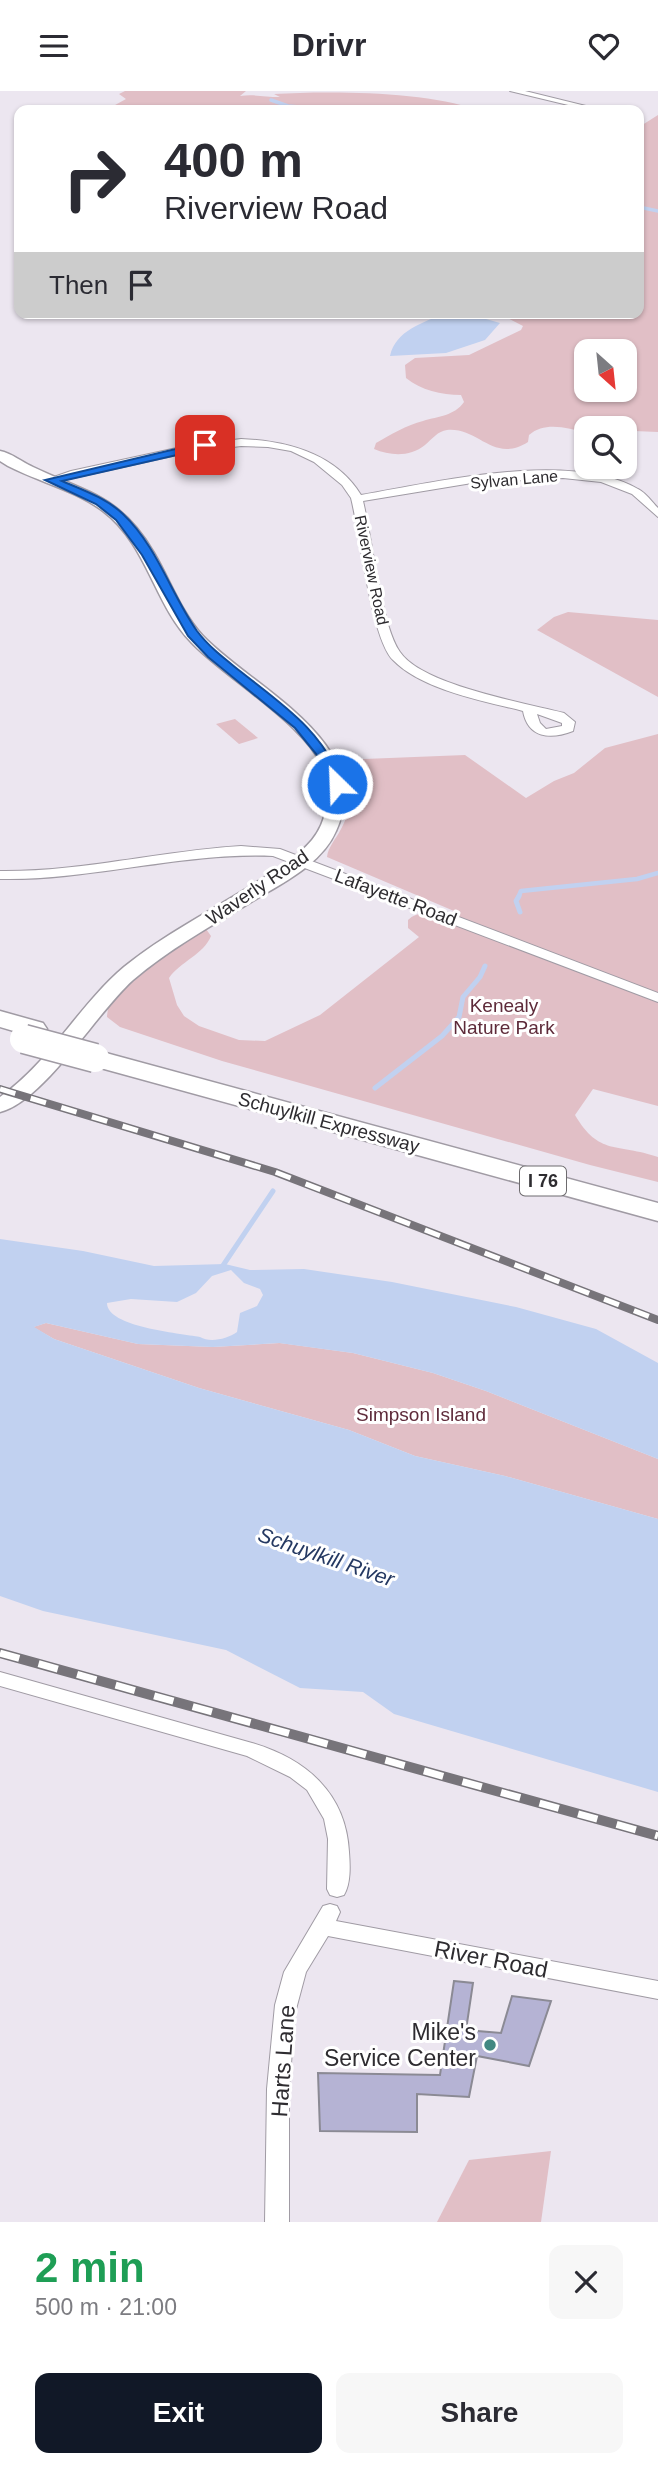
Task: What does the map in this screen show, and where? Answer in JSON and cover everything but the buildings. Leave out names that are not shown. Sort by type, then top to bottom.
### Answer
[{"type":"highway","name":"Schuylkill Expressway","points":[[0,1019],[19,1033],[428,1143],[658,1199]]},
{"type":"highway","name":"Schuylkill Expressway","points":[[428,1143],[658,1212]]},
{"type":"street","points":[[514,91],[577,105]]},
{"type":"street","name":"Riverview Road","points":[[51,480],[218,443],[279,446],[316,457],[340,476],[358,499],[386,635],[396,656],[409,668],[430,678],[529,708]]},
{"type":"street","name":"Waverly Road","points":[[0,455],[19,467],[100,502],[120,517],[136,537],[198,641],[222,664],[288,714],[327,759],[337,784],[336,809],[326,833],[302,860],[127,974],[33,1078],[3,1104]]},
{"type":"street","name":"Sylvan Lane","points":[[358,499],[520,474],[562,474],[600,477],[635,489],[650,501],[658,514]]},
{"type":"street","name":"Lafayette Road","points":[[0,875],[49,875],[242,850],[275,852],[302,860],[658,998]]},
{"type":"street","points":[[0,1679],[270,1756],[289,1764],[316,1786],[337,1821],[340,1869],[337,1889]]},
{"type":"street","name":"River Road","points":[[327,1920],[658,1990]]},
{"type":"street","name":"Harts Lane","points":[[277,2222],[278,2078],[284,2011],[290,1983],[302,1955],[327,1920]]},
{"type":"green space","points":[[125,91],[246,91],[240,96],[280,97],[274,94],[377,94],[432,99],[459,105],[115,105],[126,99],[119,94]]},
{"type":"green space","points":[[658,115],[658,432],[637,431],[637,416],[574,416],[574,430],[542,428],[529,435],[528,442],[516,448],[495,447],[468,434],[447,430],[413,452],[394,454],[374,449],[376,443],[417,423],[446,415],[464,402],[461,395],[439,393],[418,386],[406,378],[405,365],[415,358],[469,355],[521,330],[523,326],[510,319],[644,319],[644,124]]},
{"type":"green space","points":[[568,612],[658,620],[658,697],[537,630],[554,617]]},
{"type":"green space","points":[[235,719],[258,738],[239,744],[216,724]]},
{"type":"green space","name":"Kenealy Nature Park","points":[[658,734],[658,1106],[593,1089],[575,1115],[592,1137],[601,1143],[658,1157],[658,1182],[222,1061],[120,1027],[107,1017],[109,1006],[140,976],[186,940],[206,929],[211,936],[208,942],[169,978],[177,1005],[184,1016],[199,1026],[239,1040],[265,1041],[320,1015],[419,937],[408,928],[408,920],[412,917],[425,914],[444,918],[454,911],[327,857],[348,812],[348,785],[339,760],[465,755],[526,798],[554,781],[574,773],[605,748]]},
{"type":"green space","name":"Simpson Island","points":[[46,1323],[138,1344],[213,1347],[280,1343],[353,1353],[433,1373],[486,1391],[658,1459],[658,1519],[505,1476],[415,1456],[349,1430],[199,1388],[54,1339],[33,1327]]},
{"type":"green space","points":[[551,2151],[541,2222],[437,2222],[469,2160]]},
{"type":"water","points":[[431,319],[486,319],[500,323],[485,340],[446,353],[390,356],[398,340]]},
{"type":"water","name":"Schuylkill River","points":[[0,1239],[83,1251],[154,1266],[225,1264],[250,1270],[304,1269],[392,1282],[516,1307],[596,1329],[658,1363],[658,1459],[486,1391],[433,1373],[353,1353],[279,1343],[213,1347],[138,1344],[46,1323],[34,1327],[54,1339],[199,1388],[349,1430],[415,1456],[505,1476],[658,1519],[658,1792],[394,1714],[363,1692],[300,1688],[226,1650],[43,1611],[0,1596]],"holes":[[[231,1270],[244,1283],[260,1289],[263,1295],[257,1306],[240,1313],[237,1332],[218,1339],[209,1340],[131,1323],[110,1311],[107,1303],[131,1299],[177,1302],[196,1293],[212,1276]]]},
{"type":"waterway","points":[[271,100],[285,105]]},
{"type":"waterway","points":[[644,208],[658,211]]},
{"type":"waterway","points":[[518,897],[521,891],[637,879],[658,873]]},
{"type":"waterway","points":[[518,897],[516,901],[520,912]]},
{"type":"waterway","points":[[375,1088],[442,1036],[459,1017],[463,997],[480,977],[485,966]]},
{"type":"waterway","points":[[222,1267],[273,1191]]},
{"type":"railway","points":[[0,1089],[275,1172],[658,1320]]},
{"type":"railway","points":[[0,1653],[658,1836]]},
{"type":"place","name":"Mike's Service Center","points":[[490,2045]]},
{"type":"route","points":[[205,445],[51,480],[100,502],[120,517],[148,555],[192,634],[222,664],[270,698],[300,725],[327,759],[337,784]]}]
